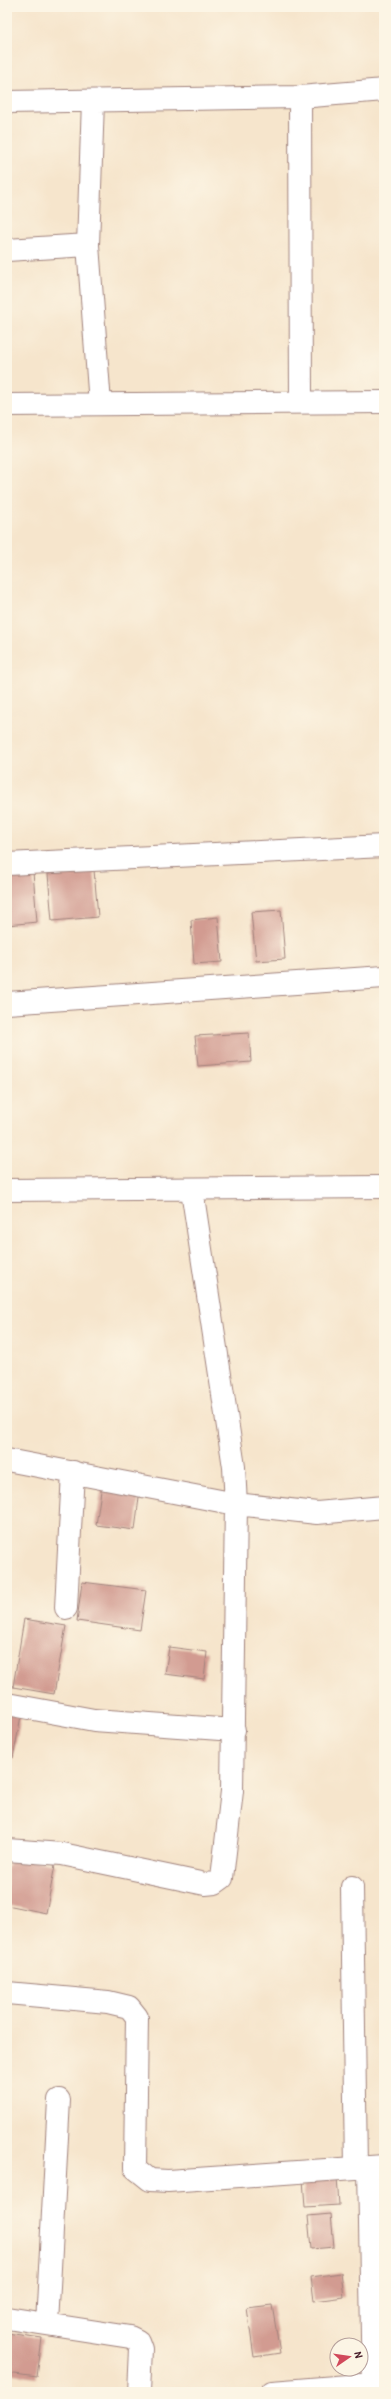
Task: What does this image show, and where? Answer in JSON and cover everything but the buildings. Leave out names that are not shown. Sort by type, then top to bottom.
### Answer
[{"type":"street","points":[[7,102],[300,97],[384,90]]},
{"type":"street","points":[[300,97],[301,402]]},
{"type":"street","points":[[93,100],[88,245],[100,404]]},
{"type":"street","points":[[7,250],[88,245]]},
{"type":"street","points":[[7,405],[384,402]]},
{"type":"street","points":[[7,864],[384,846]]},
{"type":"street","points":[[7,1003],[384,977]]},
{"type":"street","points":[[7,1190],[192,1190],[384,1187]]},
{"type":"street","points":[[7,1850],[62,1854],[205,1884],[215,1883],[222,1878],[232,1792],[236,1504],[234,1467],[192,1190]]},
{"type":"street","points":[[7,1460],[236,1504],[317,1514],[384,1507]]},
{"type":"street","points":[[66,1608],[73,1472]]},
{"type":"street","points":[[7,1704],[94,1720],[234,1730]]},
{"type":"street","points":[[272,2392],[373,2388],[370,2167],[352,1887]]},
{"type":"street","points":[[7,1993],[108,2002],[129,2007],[137,2017],[135,2168],[150,2180],[168,2181],[370,2167]]},
{"type":"street","points":[[47,2324],[58,2100]]},
{"type":"street","points":[[7,2318],[130,2337],[138,2341],[141,2349],[139,2392]]}]
